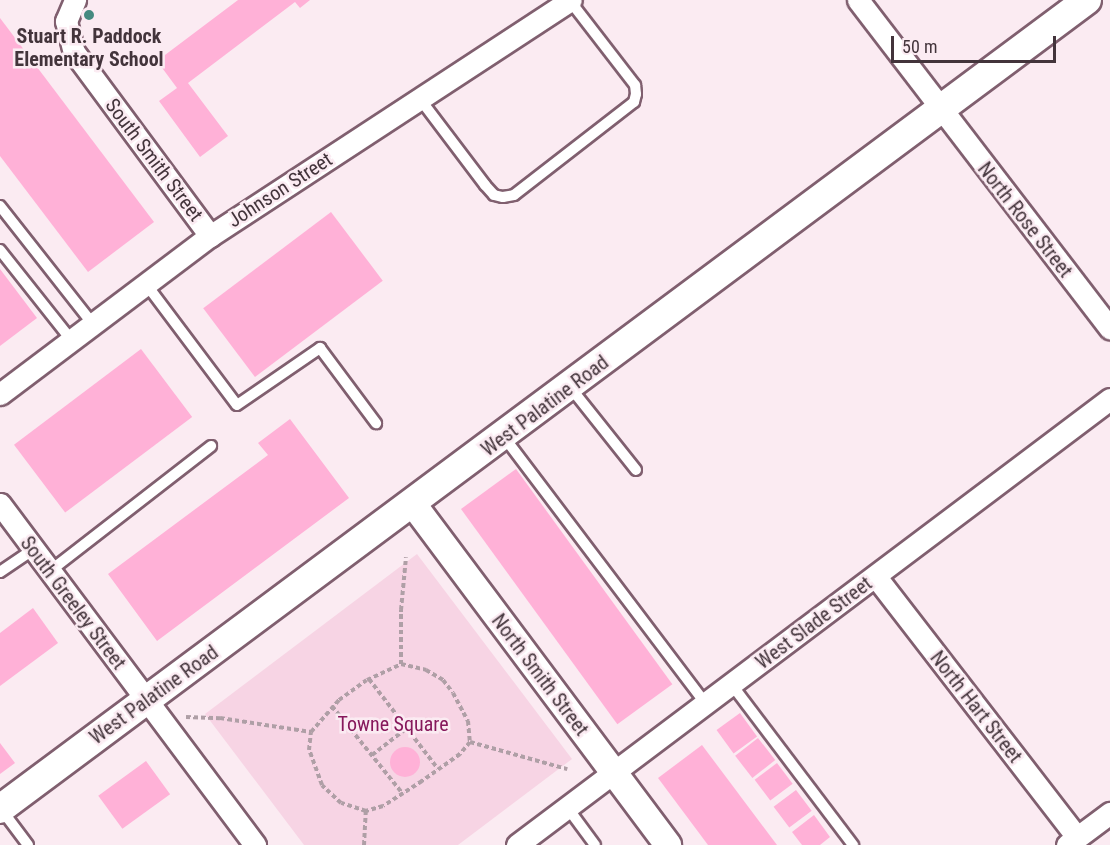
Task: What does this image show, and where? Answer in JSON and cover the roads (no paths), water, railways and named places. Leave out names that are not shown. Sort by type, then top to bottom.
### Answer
[{"type":"main road","name":"West Palatine Road","points":[[0,809],[504,437],[1087,0]]},
{"type":"street","name":"South Smith Street","points":[[75,0],[66,21],[74,52],[210,236]]},
{"type":"street","name":"Johnson Street","points":[[0,394],[210,236],[571,0]]},
{"type":"street","name":"North Rose Street","points":[[858,0],[939,110],[1110,329]]},
{"type":"street","name":"West Slade Street","points":[[517,845],[1110,399]]},
{"type":"street","name":"South Greeley Street","points":[[0,504],[255,845]]},
{"type":"street","name":"North Smith Street","points":[[413,504],[668,845]]},
{"type":"street","name":"North Hart Street","points":[[876,577],[1072,841]]},
{"type":"street","points":[[1072,841],[1110,813]]},
{"type":"lane","points":[[420,99],[484,185],[495,195],[503,197],[514,195],[634,102],[635,85],[571,0]]},
{"type":"lane","points":[[0,206],[93,324]]},
{"type":"lane","points":[[0,250],[72,341]]},
{"type":"lane","points":[[146,284],[237,405],[320,348],[376,423]]},
{"type":"lane","points":[[569,387],[636,470]]},
{"type":"lane","points":[[504,437],[706,704]]},
{"type":"lane","points":[[50,571],[211,446]]},
{"type":"lane","points":[[0,572],[34,549]]},
{"type":"lane","points":[[732,685],[853,845]]},
{"type":"lane","points":[[567,807],[595,845]]},
{"type":"lane","points":[[0,809],[28,845]]},
{"type":"place","name":"Stuart R. Paddock Elementary School","points":[[89,15]]},
{"type":"park label","name":"Towne Square","points":[[393,724]]}]
